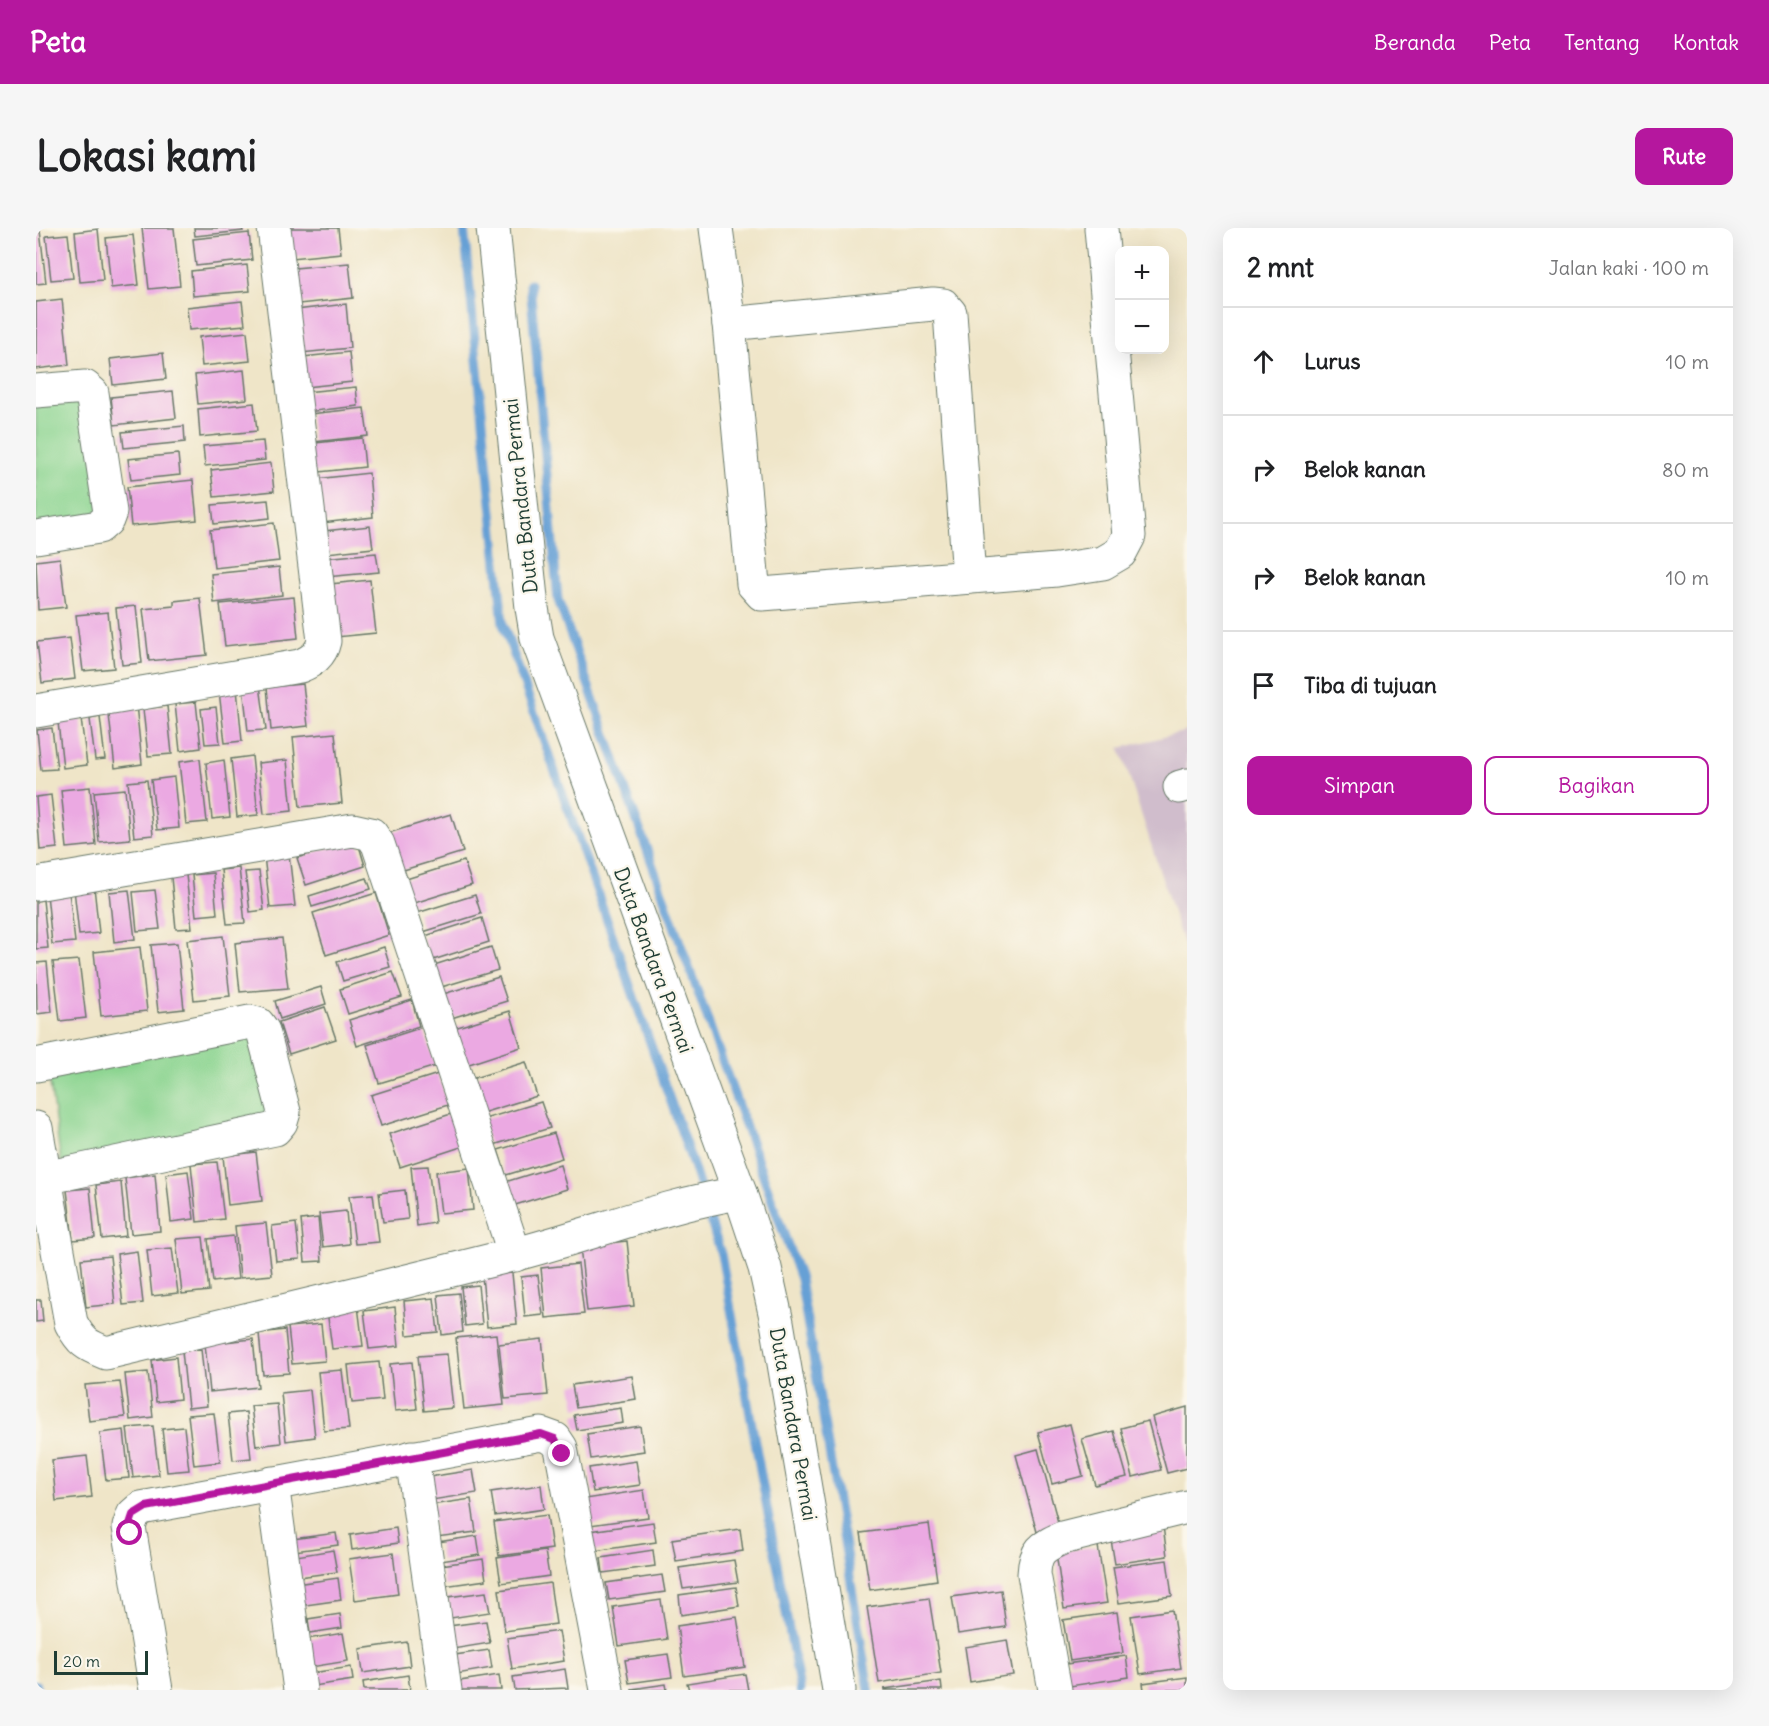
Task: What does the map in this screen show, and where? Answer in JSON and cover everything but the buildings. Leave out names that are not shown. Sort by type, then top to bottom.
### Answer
[{"type":"street","points":[[36,711],[300,666],[309,662],[322,650],[324,641],[274,228]]},
{"type":"street","name":"Duta Bandara Permai","points":[[494,228],[532,608],[537,638],[729,1194],[765,1268],[777,1322],[839,1690]]},
{"type":"street","points":[[716,228],[729,324],[753,584],[762,594],[1057,570],[1103,563],[1120,553],[1129,536],[1101,228]]},
{"type":"street","points":[[729,324],[933,304],[943,305],[950,313],[969,577]]},
{"type":"street","points":[[36,391],[85,387],[92,393],[110,512],[107,520],[99,527],[36,537]]},
{"type":"street","points":[[36,884],[353,830],[371,834],[378,844],[515,1255]]},
{"type":"street","points":[[36,1065],[250,1022],[258,1024],[263,1032],[284,1112],[281,1122],[275,1129],[45,1178]]},
{"type":"street","points":[[36,1128],[71,1323],[79,1339],[88,1346],[106,1353],[515,1255],[729,1194]]},
{"type":"street","points":[[156,1690],[129,1527],[133,1515],[146,1507],[541,1434],[550,1436],[558,1443],[562,1454],[607,1690]]},
{"type":"street","points":[[412,1457],[446,1690]]},
{"type":"street","points":[[272,1484],[300,1690]]},
{"type":"street","points":[[1055,1690],[1034,1574],[1035,1561],[1039,1552],[1046,1545],[1062,1538],[1187,1507]]},
{"type":"shaded area","points":[[1187,731],[1187,956],[1120,748]]},
{"type":"green space","points":[[86,391],[102,517],[36,526],[36,398]]},
{"type":"green space","points":[[260,1033],[276,1123],[61,1162],[48,1069]]},
{"type":"waterway","points":[[464,228],[503,624],[692,1162],[721,1254],[800,1690]]},
{"type":"waterway","points":[[530,284],[558,600],[800,1279],[869,1690]]},
{"type":"waterway","points":[[36,1685],[37,1690]]},
{"type":"route","points":[[130,1533],[129,1527],[133,1515],[136,1511],[146,1507],[412,1457],[541,1434],[555,1439],[562,1454]]}]
